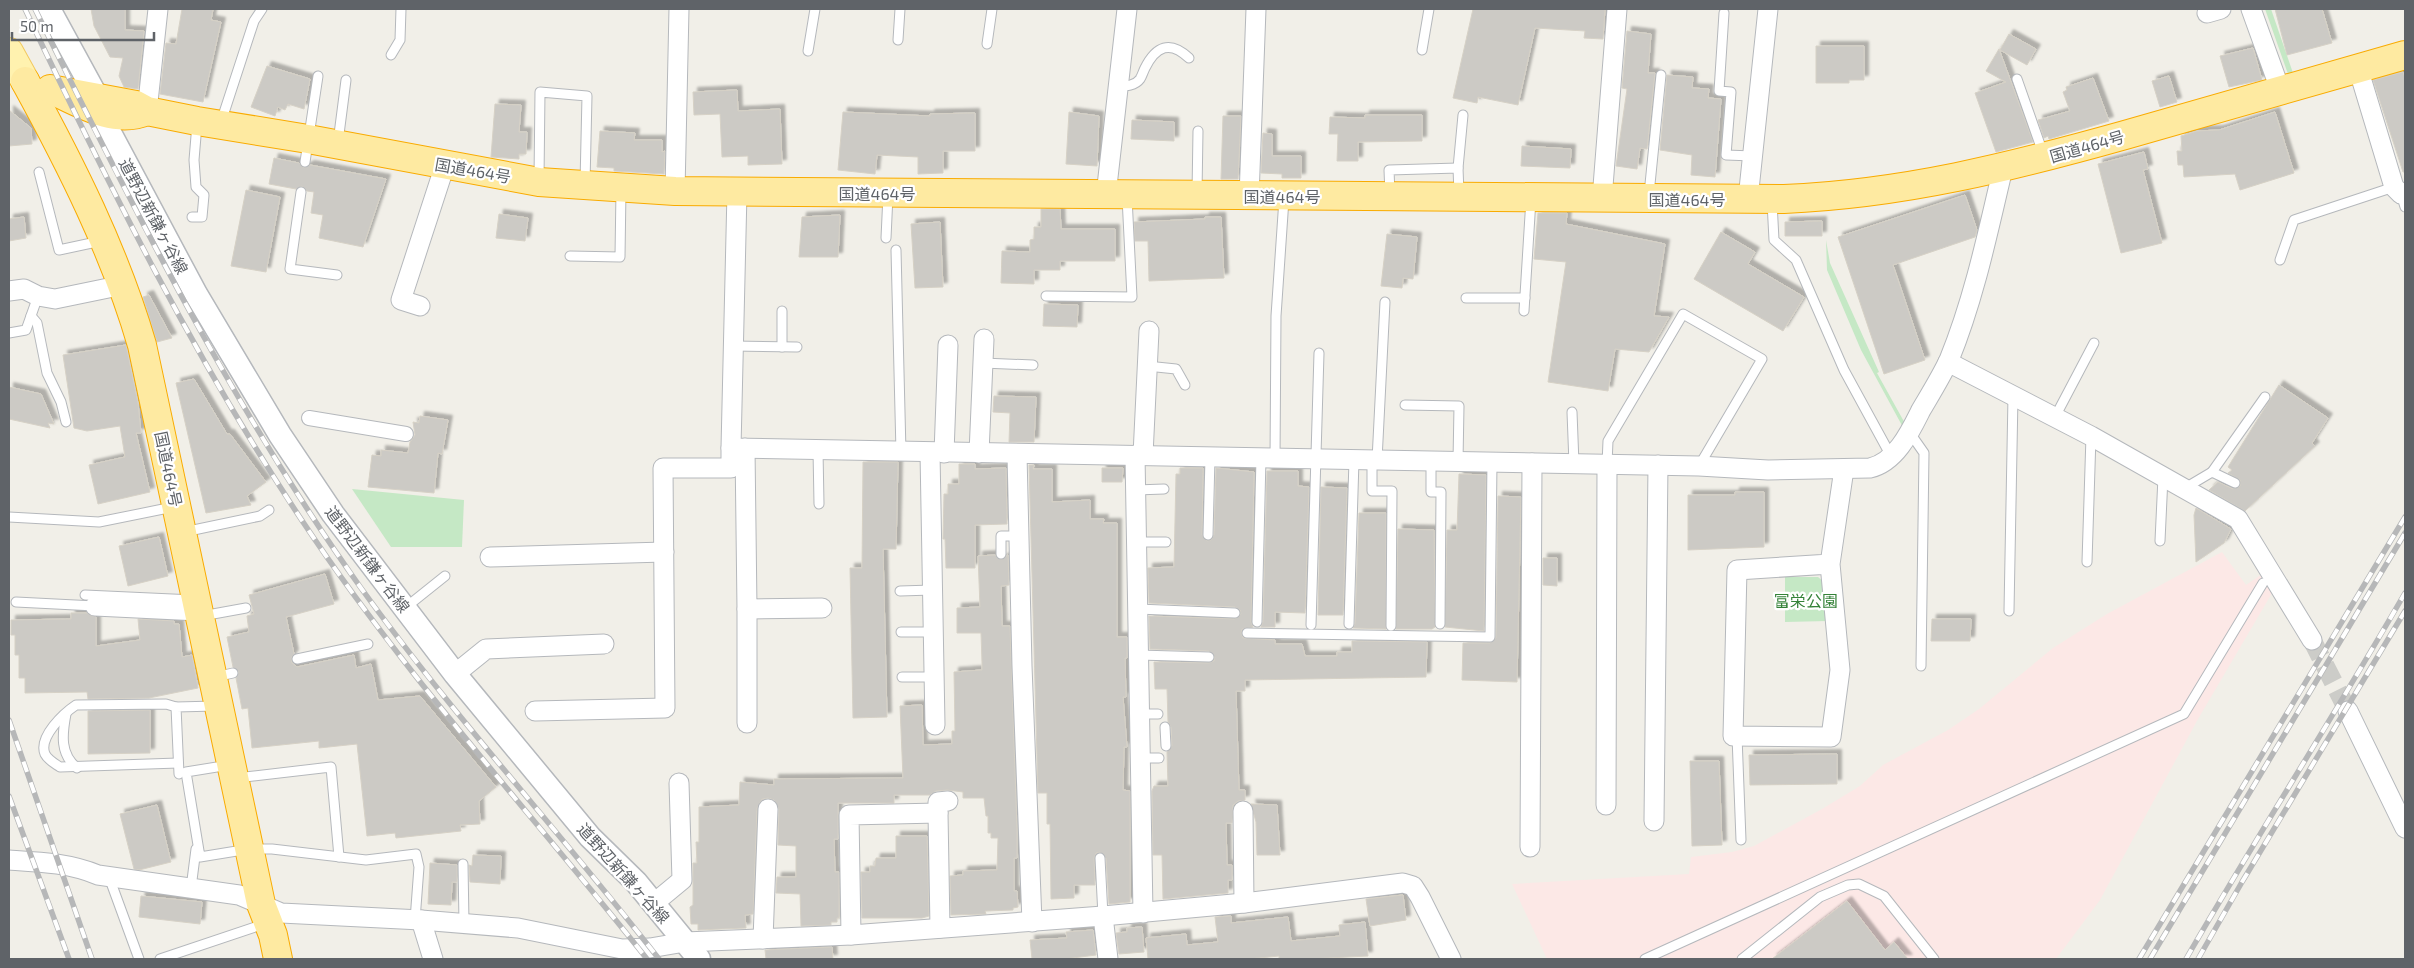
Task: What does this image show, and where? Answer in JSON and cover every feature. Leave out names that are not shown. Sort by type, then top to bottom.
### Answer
[{"type":"highway","name":"国道464号","points":[[17,80],[135,116],[148,111],[208,123],[307,150],[338,145],[539,182],[585,186],[737,192],[1531,199],[1760,199],[1822,198],[1954,179],[2045,158],[2405,55]]},
{"type":"highway","name":"国道464号","points":[[17,80],[54,135],[104,240],[123,286],[144,353],[198,610],[223,675],[218,706],[249,849],[261,914],[266,959]]},
{"type":"highway","name":"国道464号","points":[[261,914],[273,935],[278,959]]},
{"type":"main road","points":[[9,52],[17,80]]},
{"type":"street","name":"道野辺新鎌ヶ谷線","points":[[49,9],[100,105],[109,131],[196,294],[280,435],[333,514],[455,674],[590,837],[636,882],[699,959]]},
{"type":"street","points":[[148,111],[158,9]]},
{"type":"street","points":[[675,191],[679,9]]},
{"type":"street","points":[[1116,195],[1118,86],[1127,9]]},
{"type":"street","points":[[1249,196],[1256,9]]},
{"type":"street","points":[[1602,199],[1617,9]]},
{"type":"street","points":[[1760,199],[1753,156],[1768,9]]},
{"type":"street","points":[[2251,9],[2281,92]]},
{"type":"street","points":[[2358,68],[2402,195]]},
{"type":"street","points":[[420,306],[401,300],[446,165]]},
{"type":"street","points":[[738,448],[1658,465],[1768,470],[1844,469],[1879,466],[1891,456],[1910,433],[1948,362],[1985,244],[2003,168]]},
{"type":"street","points":[[737,192],[733,346],[746,609],[747,723]]},
{"type":"street","points":[[9,291],[24,289],[38,296],[55,299],[123,286]]},
{"type":"street","points":[[1143,912],[1150,758],[1149,714],[1139,655],[1136,490],[1149,331]]},
{"type":"street","points":[[979,453],[984,339]]},
{"type":"street","points":[[935,724],[932,590],[937,453],[948,345]]},
{"type":"street","points":[[1948,362],[2091,436],[2238,519],[2312,640]]},
{"type":"street","points":[[309,418],[406,434]]},
{"type":"street","points":[[535,711],[665,708],[663,468],[731,468],[738,448]]},
{"type":"street","points":[[1017,454],[1018,536],[1032,922]]},
{"type":"street","points":[[1530,847],[1532,463]]},
{"type":"street","points":[[1606,804],[1607,464]]},
{"type":"street","points":[[1654,822],[1658,465]]},
{"type":"street","points":[[1830,564],[1737,570],[1733,736],[1831,737],[1840,670],[1830,564],[1844,469]]},
{"type":"street","points":[[490,557],[664,552]]},
{"type":"street","points":[[90,601],[198,610]]},
{"type":"street","points":[[746,609],[822,608]]},
{"type":"street","points":[[455,674],[486,649],[604,644]]},
{"type":"street","points":[[2348,711],[2370,760],[2405,828]]},
{"type":"street","points":[[653,904],[682,880],[679,782]]},
{"type":"street","points":[[851,934],[849,815],[943,807],[940,928]]},
{"type":"street","points":[[763,939],[768,809]]},
{"type":"street","points":[[1243,812],[1244,903]]},
{"type":"street","points":[[9,860],[53,863],[109,876],[239,894],[261,914],[280,913],[418,920],[518,928],[622,948],[650,948],[685,942],[851,934],[1103,916],[1244,903],[1403,882],[1413,886],[1420,897],[1451,959]]},
{"type":"street","points":[[1103,916],[1108,959]]},
{"type":"street","points":[[418,920],[433,959]]},
{"type":"lane","points":[[192,217],[202,217],[204,195],[196,187],[194,160],[208,123],[254,21],[262,9]]},
{"type":"lane","points":[[391,55],[400,40],[402,9]]},
{"type":"lane","points":[[808,51],[815,9]]},
{"type":"lane","points":[[898,40],[900,9]]},
{"type":"lane","points":[[987,44],[992,9]]},
{"type":"lane","points":[[1422,50],[1430,9]]},
{"type":"lane","points":[[1724,13],[1719,91],[1731,92],[1726,155],[1753,156]]},
{"type":"lane","points":[[1118,86],[1125,86],[1140,79],[1152,56],[1159,49],[1171,46],[1180,49],[1189,58]]},
{"type":"lane","points":[[1648,199],[1662,75]]},
{"type":"lane","points":[[307,150],[318,76]]},
{"type":"lane","points":[[2017,79],[2045,158]]},
{"type":"lane","points":[[338,145],[346,80]]},
{"type":"lane","points":[[539,182],[540,92],[587,96],[585,186]]},
{"type":"lane","points":[[1459,198],[1458,168],[1463,115]]},
{"type":"lane","points":[[1196,196],[1198,131]]},
{"type":"lane","points":[[1390,197],[1390,170],[1458,168]]},
{"type":"lane","points":[[39,172],[59,250],[104,240]]},
{"type":"lane","points":[[570,256],[620,257],[621,188]]},
{"type":"lane","points":[[301,192],[290,269],[338,275]]},
{"type":"lane","points":[[886,238],[888,193]]},
{"type":"lane","points":[[1046,296],[1132,297],[1116,195]]},
{"type":"lane","points":[[2280,260],[2294,220],[2402,195]]},
{"type":"lane","points":[[1257,622],[1284,196]]},
{"type":"lane","points":[[1524,311],[1531,199]]},
{"type":"lane","points":[[1760,199],[1774,240],[1796,260],[1844,370],[1891,456]]},
{"type":"lane","points":[[896,250],[901,452]]},
{"type":"lane","points":[[9,333],[26,330],[38,296]]},
{"type":"lane","points":[[1466,298],[1525,298]]},
{"type":"lane","points":[[1350,624],[1384,302]]},
{"type":"lane","points":[[782,311],[782,347]]},
{"type":"lane","points":[[1607,464],[1608,441],[1683,314],[1762,359],[1699,466]]},
{"type":"lane","points":[[31,316],[37,323],[47,373],[61,402],[66,422]]},
{"type":"lane","points":[[2055,417],[2094,342]]},
{"type":"lane","points":[[733,346],[797,347]]},
{"type":"lane","points":[[1311,625],[1319,353]]},
{"type":"lane","points":[[983,363],[1033,365]]},
{"type":"lane","points":[[1147,366],[1176,370],[1185,386]]},
{"type":"lane","points":[[2009,611],[2012,396]]},
{"type":"lane","points":[[2185,488],[2212,472],[2265,397]]},
{"type":"lane","points":[[1405,405],[1459,406],[1458,462]]},
{"type":"lane","points":[[1572,412],[1574,464]]},
{"type":"lane","points":[[1910,433],[1924,453],[1921,666]]},
{"type":"lane","points":[[2087,562],[2091,436]]},
{"type":"lane","points":[[818,450],[819,504]]},
{"type":"lane","points":[[1208,535],[1210,458]]},
{"type":"lane","points":[[1368,460],[1372,491],[1392,492],[1391,626]]},
{"type":"lane","points":[[1431,461],[1431,492],[1441,492],[1440,624]]},
{"type":"lane","points":[[1247,633],[1490,637],[1492,462]]},
{"type":"lane","points":[[2212,472],[2235,483]]},
{"type":"lane","points":[[2160,542],[2163,476]]},
{"type":"lane","points":[[1136,490],[1164,489]]},
{"type":"lane","points":[[9,517],[99,522],[179,520],[260,516],[269,510]]},
{"type":"lane","points":[[1001,554],[1001,536],[1018,536]]},
{"type":"lane","points":[[1137,542],[1166,542]]},
{"type":"lane","points":[[405,608],[445,576]]},
{"type":"lane","points":[[1644,959],[2184,714],[2263,583]]},
{"type":"lane","points":[[900,591],[932,590]]},
{"type":"lane","points":[[16,602],[90,601]]},
{"type":"lane","points":[[198,610],[246,608]]},
{"type":"lane","points":[[1138,609],[1235,613]]},
{"type":"lane","points":[[901,632],[933,632]]},
{"type":"lane","points":[[297,660],[368,644]]},
{"type":"lane","points":[[1139,655],[1209,657]]},
{"type":"lane","points":[[902,677],[934,677]]},
{"type":"lane","points":[[178,763],[78,768],[60,767],[49,760],[44,752],[44,744],[50,732],[66,712],[76,705],[166,704],[176,707],[218,706]]},
{"type":"lane","points":[[176,707],[179,774]]},
{"type":"lane","points":[[66,712],[63,726],[64,753],[69,761],[78,768]]},
{"type":"lane","points":[[1165,727],[1166,746]]},
{"type":"lane","points":[[1737,736],[1742,840]]},
{"type":"lane","points":[[338,857],[331,767],[232,772],[186,772],[200,857],[249,849],[272,849],[338,857],[366,860],[416,854],[419,867],[418,920]]},
{"type":"lane","points":[[191,888],[197,841]]},
{"type":"lane","points":[[1100,858],[1103,916]]},
{"type":"lane","points":[[463,864],[464,923]]},
{"type":"lane","points":[[1841,869],[1848,884]]},
{"type":"lane","points":[[109,876],[139,959]]},
{"type":"lane","points":[[1742,959],[1820,897],[1848,884],[1868,887],[1884,896],[1934,959]]},
{"type":"lane","points":[[160,959],[261,914]]},
{"type":"shaded area","points":[[2222,552],[2246,585],[2265,572],[2275,588],[2198,719],[2100,900],[2056,959],[1547,959],[1512,884],[1689,874],[1691,857],[1732,852],[1754,846],[1860,786],[1883,765],[1948,730],[1979,709],[2053,648],[2107,614]]},
{"type":"green space","points":[[2265,9],[2271,9],[2293,73],[2288,74]]},
{"type":"green space","points":[[1826,240],[1830,263],[1879,372],[1877,373],[1907,427],[1905,431],[1861,350],[1827,270]]},
{"type":"green space","points":[[352,489],[464,500],[462,547],[391,547]]},
{"type":"green space","name":"富栄公園","points":[[1785,577],[1818,577],[1824,582],[1828,621],[1785,622]]},
{"type":"building","points":[[91,9],[125,9],[125,30],[144,31],[138,89],[124,87],[119,76],[123,58],[110,57],[94,26]]},
{"type":"building","points":[[182,9],[213,9],[211,20],[221,22],[203,102],[160,94],[166,43],[176,44]]},
{"type":"building","points":[[1473,9],[1605,9],[1603,39],[1584,38],[1585,31],[1535,28],[1518,105],[1478,97],[1477,103],[1453,98]]},
{"type":"building","points":[[2275,9],[2322,9],[2332,43],[2287,55]]},
{"type":"building","points":[[1627,31],[1651,34],[1648,73],[1655,73],[1647,149],[1640,148],[1637,169],[1616,166],[1627,89],[1622,88]]},
{"type":"building","points":[[2009,34],[2036,49],[2027,65],[2000,50]]},
{"type":"building","points":[[1816,46],[1864,46],[1864,80],[1849,80],[1849,83],[1816,83]]},
{"type":"building","points":[[2253,48],[2262,80],[2229,87],[2220,56]]},
{"type":"building","points":[[1999,49],[2033,142],[1996,152],[1975,93],[2006,82],[1986,71]]},
{"type":"building","points":[[267,66],[310,79],[304,109],[288,104],[285,110],[278,107],[275,116],[251,107]]},
{"type":"building","points":[[2403,72],[2405,78],[2405,172],[2403,172],[2373,80]]},
{"type":"building","points":[[1667,75],[1693,77],[1692,88],[1709,89],[1708,98],[1721,99],[1715,177],[1691,175],[1692,155],[1660,150]]},
{"type":"building","points":[[2169,76],[2177,102],[2160,107],[2152,81]]},
{"type":"building","points":[[2093,78],[2109,121],[2049,139],[2048,136],[2044,138],[2038,120],[2070,111],[2063,92],[2067,90],[2066,87]]},
{"type":"building","points":[[737,90],[738,111],[780,109],[782,164],[748,165],[748,156],[722,157],[720,114],[694,115],[693,92]]},
{"type":"building","points":[[495,104],[521,105],[519,132],[527,132],[526,154],[519,154],[519,159],[491,157]]},
{"type":"building","points":[[9,110],[31,128],[32,144],[9,146]]},
{"type":"building","points":[[843,112],[930,116],[930,114],[975,113],[975,151],[943,151],[943,173],[918,174],[918,157],[877,155],[875,174],[838,170]]},
{"type":"building","points":[[1069,112],[1099,116],[1097,166],[1066,164]]},
{"type":"building","points":[[2275,112],[2294,173],[2240,190],[2235,174],[2184,177],[2183,165],[2178,165],[2177,151],[2182,151],[2181,136],[2197,131],[2219,130]]},
{"type":"building","points":[[1365,115],[1422,115],[1422,141],[1358,142],[1358,161],[1337,161],[1338,134],[1329,134],[1330,117],[1365,118]]},
{"type":"building","points":[[1223,116],[1241,116],[1238,179],[1221,179]]},
{"type":"building","points":[[1132,120],[1174,122],[1174,141],[1131,139]]},
{"type":"building","points":[[600,131],[635,133],[634,140],[662,140],[662,152],[665,151],[664,174],[614,171],[614,168],[597,167]]},
{"type":"building","points":[[1263,133],[1272,134],[1272,156],[1301,156],[1301,178],[1282,178],[1282,174],[1261,173]]},
{"type":"building","points":[[1522,146],[1571,149],[1570,168],[1521,166]]},
{"type":"building","points":[[2144,152],[2148,169],[2143,170],[2162,243],[2121,253],[2098,164]]},
{"type":"building","points":[[274,158],[299,163],[304,168],[310,165],[386,179],[363,247],[319,238],[323,215],[311,213],[314,192],[307,191],[302,186],[296,189],[269,184]]},
{"type":"building","points":[[246,190],[280,197],[266,272],[231,266]]},
{"type":"building","points":[[1965,195],[1977,230],[1975,237],[1893,265],[1925,360],[1884,374],[1838,237]]},
{"type":"building","points":[[1041,209],[1060,209],[1061,229],[1115,229],[1115,261],[1060,261],[1060,270],[1034,270],[1034,284],[1001,283],[1002,251],[1030,252],[1030,240],[1034,239],[1034,227],[1041,227]]},
{"type":"building","points":[[1538,213],[1567,213],[1566,224],[1665,244],[1654,316],[1669,317],[1649,352],[1615,349],[1608,391],[1548,382],[1566,262],[1534,259]]},
{"type":"building","points":[[499,214],[528,218],[525,241],[496,238]]},
{"type":"building","points":[[840,215],[838,257],[799,257],[802,217]]},
{"type":"building","points":[[24,217],[26,238],[9,241],[9,219]]},
{"type":"building","points":[[1205,217],[1221,217],[1224,278],[1149,281],[1148,241],[1135,241],[1134,222],[1205,219]]},
{"type":"building","points":[[1822,221],[1822,236],[1785,236],[1785,222]]},
{"type":"building","points":[[940,222],[943,287],[915,288],[911,224]]},
{"type":"building","points":[[1721,232],[1755,252],[1748,264],[1804,297],[1783,331],[1694,279]]},
{"type":"building","points":[[1387,234],[1417,237],[1413,279],[1403,278],[1402,288],[1381,286]]},
{"type":"building","points":[[149,295],[172,338],[157,342],[143,297]]},
{"type":"building","points":[[1044,304],[1078,305],[1077,327],[1043,326]]},
{"type":"building","points":[[126,345],[138,403],[141,433],[136,433],[150,492],[98,504],[89,465],[125,457],[120,426],[87,431],[74,428],[63,355]]},
{"type":"building","points":[[194,379],[227,434],[230,434],[266,482],[247,496],[251,505],[206,513],[176,383]]},
{"type":"building","points":[[2279,385],[2328,418],[2312,443],[2315,446],[2245,511],[2209,490],[2218,482],[2233,489],[2240,486],[2240,480],[2228,473],[2232,470],[2228,467]]},
{"type":"building","points":[[9,387],[41,394],[54,424],[48,423],[50,428],[9,419]]},
{"type":"building","points":[[994,396],[1036,397],[1034,442],[1009,442],[1010,413],[993,412]]},
{"type":"building","points":[[420,416],[448,420],[442,454],[438,453],[434,493],[368,487],[372,455],[381,456],[381,450],[408,453],[410,442],[415,435],[413,422],[419,423]]},
{"type":"building","points":[[863,462],[898,462],[896,549],[883,549],[887,717],[853,718],[850,568],[862,568]]},
{"type":"building","points":[[959,464],[975,464],[975,469],[1006,468],[1007,524],[975,525],[975,568],[946,568],[945,539],[943,539],[944,494],[948,494],[948,484],[959,484]]},
{"type":"building","points":[[1029,465],[1034,465],[1033,469],[1052,469],[1052,502],[1090,500],[1090,519],[1104,519],[1103,523],[1117,523],[1117,637],[1127,637],[1127,658],[1125,658],[1126,697],[1123,697],[1127,747],[1124,747],[1123,790],[1130,791],[1130,902],[1109,904],[1106,858],[1100,852],[1096,853],[1094,858],[1095,885],[1074,885],[1074,898],[1051,899],[1050,824],[1047,824],[1047,793],[1038,793]]},
{"type":"building","points":[[1102,468],[1123,468],[1122,482],[1102,482]]},
{"type":"building","points":[[1180,468],[1203,468],[1202,535],[1207,541],[1211,540],[1214,535],[1216,468],[1254,472],[1251,622],[1253,627],[1242,629],[1243,638],[1275,640],[1275,644],[1302,644],[1305,656],[1337,656],[1337,652],[1352,652],[1352,641],[1427,642],[1426,677],[1245,680],[1245,691],[1236,691],[1239,790],[1245,790],[1245,800],[1238,801],[1233,805],[1232,823],[1226,823],[1227,865],[1232,865],[1232,880],[1228,880],[1228,893],[1163,899],[1162,855],[1153,855],[1152,791],[1154,786],[1168,786],[1167,752],[1172,746],[1171,727],[1168,722],[1167,689],[1155,689],[1154,662],[1209,663],[1214,661],[1215,657],[1209,651],[1150,649],[1149,616],[1235,619],[1241,614],[1240,610],[1235,607],[1149,603],[1148,568],[1174,567],[1176,474],[1180,474]]},
{"type":"building","points":[[1267,471],[1298,471],[1298,486],[1309,487],[1305,613],[1275,612],[1275,627],[1261,627],[1263,622]]},
{"type":"building","points":[[1459,474],[1486,475],[1484,631],[1445,627],[1447,530],[1457,530]]},
{"type":"building","points":[[1321,487],[1347,488],[1343,615],[1318,615]]},
{"type":"building","points":[[1735,492],[1764,492],[1764,547],[1688,550],[1688,495],[1735,495]]},
{"type":"building","points":[[1498,496],[1521,497],[1517,682],[1462,680],[1463,643],[1490,643],[1496,638]]},
{"type":"building","points":[[2196,508],[2231,529],[2224,543],[2196,562],[2194,515]]},
{"type":"building","points":[[1359,513],[1386,513],[1386,629],[1353,628],[1355,624]]},
{"type":"building","points":[[1398,529],[1434,530],[1435,627],[1432,629],[1396,629]]},
{"type":"building","points":[[159,537],[168,576],[128,586],[119,546]]},
{"type":"building","points":[[995,555],[1001,560],[1008,555],[1009,585],[1001,586],[1002,626],[1010,626],[1017,829],[1017,858],[1014,858],[1014,891],[1017,891],[1018,907],[1013,908],[1013,910],[985,911],[986,914],[951,915],[950,876],[963,875],[963,871],[997,870],[998,838],[991,838],[991,833],[988,833],[988,816],[986,816],[984,798],[963,798],[963,792],[947,790],[936,791],[930,795],[894,795],[894,803],[838,803],[838,839],[834,839],[835,872],[839,872],[839,918],[837,918],[837,922],[831,922],[831,925],[801,926],[800,894],[776,893],[777,877],[796,877],[796,846],[778,845],[779,809],[774,800],[768,798],[762,799],[757,808],[753,914],[745,915],[746,928],[698,930],[698,924],[691,924],[690,907],[693,905],[693,863],[697,863],[696,842],[699,842],[699,807],[739,805],[740,782],[774,785],[774,779],[903,778],[900,706],[922,705],[923,745],[952,744],[952,731],[955,731],[954,672],[982,670],[981,633],[957,633],[957,608],[980,607],[978,556]]},
{"type":"building","points":[[1543,558],[1557,558],[1557,586],[1543,585]]},
{"type":"building","points":[[325,574],[334,604],[286,617],[294,654],[291,658],[292,663],[297,667],[354,655],[356,668],[371,664],[378,700],[420,696],[496,787],[479,801],[480,824],[460,825],[461,831],[396,838],[395,833],[367,836],[357,744],[319,748],[319,741],[252,748],[248,708],[242,709],[236,678],[239,672],[233,667],[227,637],[249,632],[247,616],[254,614],[249,595]]},
{"type":"building","points":[[71,613],[87,613],[96,617],[96,646],[140,640],[138,619],[174,621],[174,624],[179,624],[182,657],[192,655],[198,688],[149,698],[88,699],[87,692],[25,693],[25,678],[19,678],[19,655],[15,655],[15,635],[11,635],[11,620],[71,619]]},
{"type":"building","points":[[1932,619],[1971,619],[1970,641],[1931,641]]},
{"type":"building","points":[[150,710],[150,753],[88,754],[88,711]]},
{"type":"building","points":[[1837,754],[1837,784],[1750,785],[1749,755]]},
{"type":"building","points":[[1690,761],[1719,761],[1722,845],[1692,846]]},
{"type":"building","points":[[1251,804],[1277,805],[1280,855],[1257,855],[1256,822]]},
{"type":"building","points":[[157,805],[171,862],[139,870],[134,869],[120,814]]},
{"type":"building","points":[[896,836],[927,836],[929,916],[922,918],[862,918],[861,872],[870,872],[870,866],[875,866],[876,858],[896,858]]},
{"type":"building","points":[[473,855],[501,856],[500,884],[470,882],[469,865],[472,866]]},
{"type":"building","points":[[430,863],[457,865],[457,882],[452,882],[451,905],[428,904]]},
{"type":"building","points":[[1403,895],[1406,920],[1370,926],[1366,899]]},
{"type":"building","points":[[141,896],[202,902],[200,924],[139,917]]},
{"type":"building","points":[[1847,901],[1885,950],[1894,942],[1908,959],[1772,959]]},
{"type":"building","points":[[1231,916],[1231,923],[1288,917],[1291,941],[1340,936],[1339,925],[1365,922],[1368,956],[1308,959],[1279,959],[1279,956],[1249,959],[1148,959],[1146,938],[1186,934],[1187,945],[1218,942],[1215,917]]},
{"type":"building","points":[[1142,927],[1144,952],[1119,954],[1116,933],[1127,932],[1127,928]]},
{"type":"building","points":[[1093,930],[1096,955],[1065,959],[1032,959],[1030,940],[1067,938],[1066,932]]},
{"type":"building","points":[[832,947],[833,959],[766,959],[765,950]]},
{"type":"tunnel","points":[[2312,640],[2348,711]]},
{"type":"railway","points":[[25,9],[121,206],[189,335],[263,461],[303,522],[384,635],[647,959]]},
{"type":"railway","points":[[35,9],[109,158],[186,305],[269,449],[314,519],[361,588],[433,683],[585,866],[659,959]]},
{"type":"railway","points":[[2139,959],[2405,517]]},
{"type":"railway","points":[[2150,959],[2405,533]]},
{"type":"railway","points":[[2186,959],[2405,593]]},
{"type":"railway","points":[[2198,959],[2242,882],[2405,611]]},
{"type":"railway","points":[[9,720],[92,959]]},
{"type":"railway","points":[[9,796],[69,959]]}]
